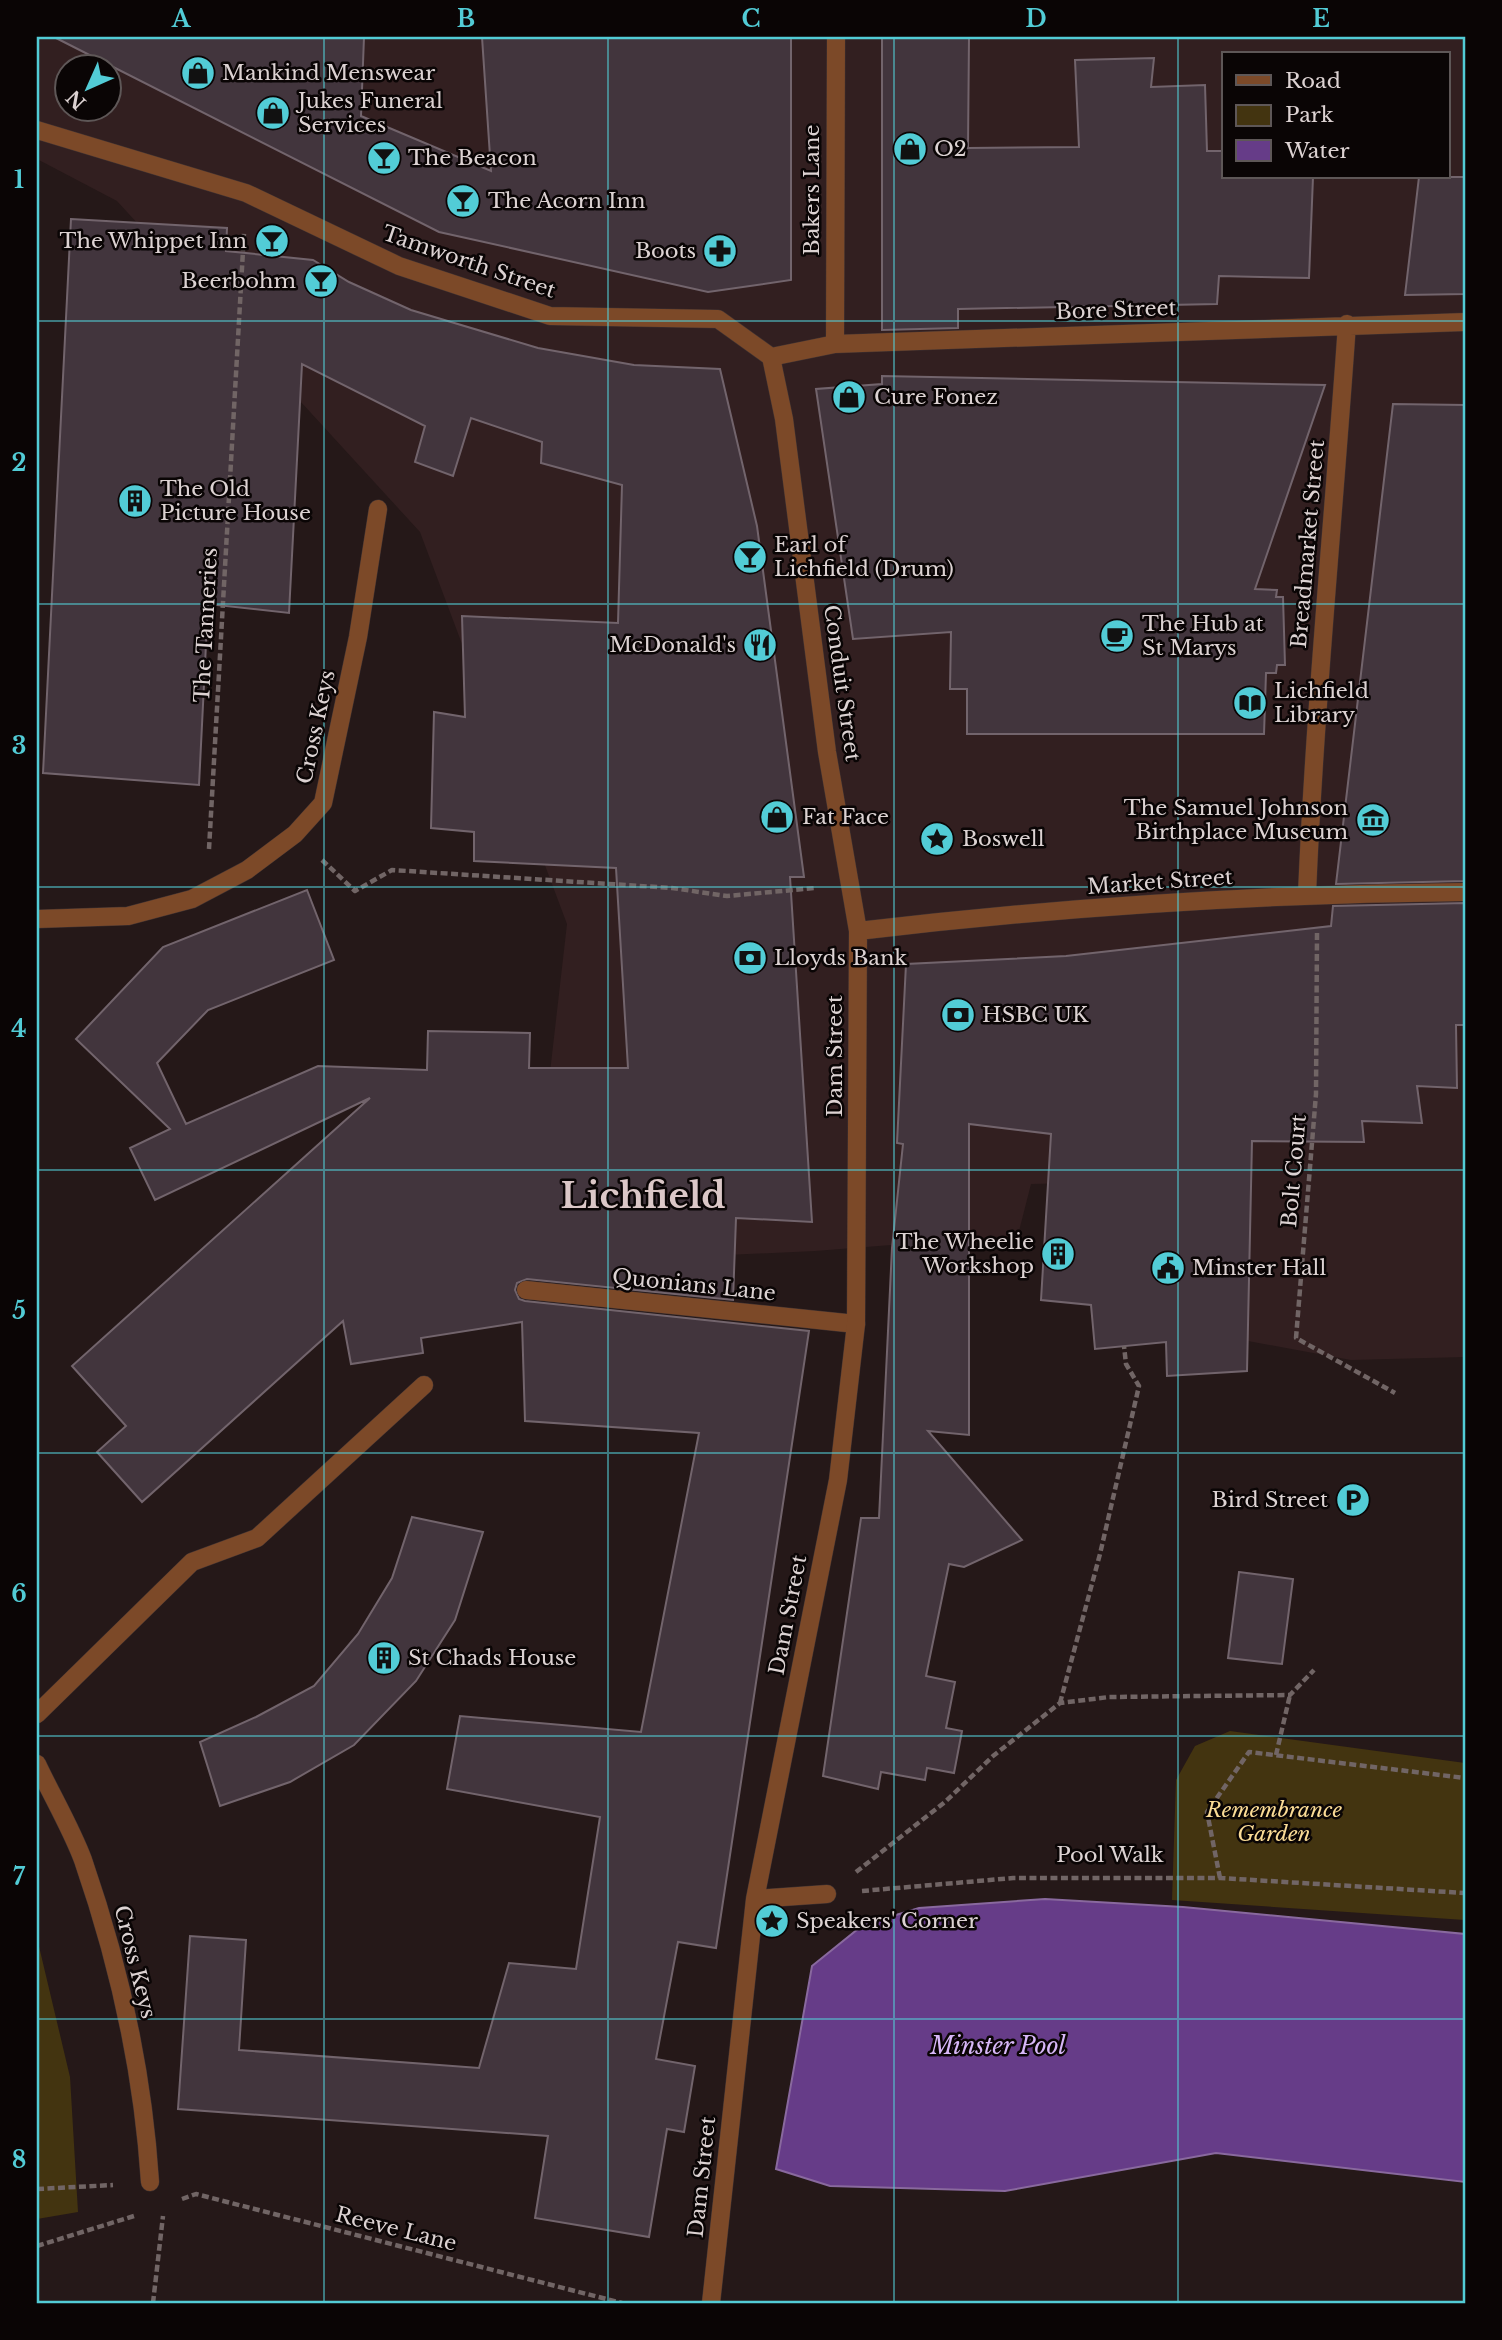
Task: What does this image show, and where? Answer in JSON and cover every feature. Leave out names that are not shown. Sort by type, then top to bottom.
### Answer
[{"type":"street","name":"Bakers Lane","points":[[835,344],[836,37]]},
{"type":"street","name":"Tamworth Street","points":[[37,130],[246,193],[399,266],[550,316],[718,319],[771,358]]},
{"type":"street","name":"Bore Street","points":[[771,358],[835,344],[1465,322]]},
{"type":"street","name":"Breadmarket Street","points":[[1312,894],[1314,743],[1328,600],[1348,324]]},
{"type":"street","name":"Conduit Street","points":[[771,358],[784,419],[827,752],[858,931]]},
{"type":"street","name":"Cross Keys","points":[[37,919],[128,916],[192,899],[247,870],[295,834],[323,803],[358,637],[378,509]]},
{"type":"street","name":"Market Street","points":[[858,931],[934,922],[1312,894],[1465,892]]},
{"type":"street","name":"Dam Street","points":[[711,2303],[755,1899],[838,1480],[856,1324],[858,931]]},
{"type":"street","name":"Quonians Lane","points":[[526,1290],[856,1324]]},
{"type":"street","points":[[37,1714],[192,1562],[257,1538],[424,1385]]},
{"type":"street","name":"Cross Keys","points":[[37,1764],[82,1858],[119,1978],[147,2133],[150,2182]]},
{"type":"street","points":[[755,1899],[827,1894]]},
{"type":"path","name":"The Tanneries","points":[[207,891],[246,193]]},
{"type":"path","points":[[295,834],[355,891],[392,870],[671,888],[727,896],[851,885]]},
{"type":"path","name":"Bolt Court","points":[[1312,894],[1316,1094],[1296,1338],[1395,1393]]},
{"type":"path","points":[[1060,1703],[1100,1554],[1139,1386],[1126,1364],[1124,1346]]},
{"type":"path","points":[[1276,1755],[1290,1695],[1314,1670]]},
{"type":"path","points":[[827,1894],[945,1802],[993,1756],[1060,1703],[1109,1697],[1290,1695]]},
{"type":"path","points":[[1220,1878],[1207,1812],[1249,1752],[1465,1778]]},
{"type":"path","name":"Pool Walk","points":[[827,1894],[1013,1878],[1220,1878],[1465,1893]]},
{"type":"path","points":[[37,2189],[150,2182]]},
{"type":"path","name":"Reeve Lane","points":[[174,2203],[196,2194],[622,2303]]},
{"type":"path","points":[[153,2303],[164,2207]]},
{"type":"path","points":[[37,2246],[138,2214]]},
{"type":"shaded area","points":[[37,37],[1465,37],[1465,1357],[1351,1360],[1248,1341],[1251,1179],[1031,1184],[1018,1235],[815,1251],[528,1264],[567,924],[420,532],[117,201],[37,159]]},
{"type":"green space","name":"Remembrance Garden","points":[[1230,1731],[1465,1763],[1465,1920],[1172,1900],[1176,1780],[1195,1746]]},
{"type":"green space","points":[[37,1938],[70,2077],[78,2212],[37,2219]]},
{"type":"water","name":"Minster Pool","points":[[1045,1899],[1183,1907],[1465,1934],[1465,2182],[1216,2153],[1005,2191],[830,2186],[776,2169],[812,1966],[863,1925],[919,1908]]},
{"type":"building","points":[[54,37],[364,37],[361,116],[491,171],[482,37],[791,37],[791,280],[708,292],[439,232],[122,71],[122,52],[84,52]]},
{"type":"building","points":[[882,37],[969,37],[968,148],[1079,147],[1075,60],[1154,58],[1151,87],[1205,85],[1207,151],[1222,151],[1222,178],[1313,178],[1309,278],[1219,276],[1217,304],[958,309],[958,328],[882,330]]},
{"type":"building","points":[[1465,177],[1465,294],[1405,295],[1419,178]]},
{"type":"building","points":[[71,219],[227,228],[226,251],[313,260],[349,282],[411,310],[538,348],[634,365],[720,369],[757,526],[804,877],[790,877],[812,1222],[736,1218],[733,1300],[527,1279],[517,1283],[515,1290],[519,1299],[525,1301],[809,1331],[716,1948],[678,1942],[656,2059],[695,2066],[684,2132],[667,2129],[649,2237],[535,2218],[548,2136],[178,2109],[190,1936],[246,1940],[239,2050],[479,2068],[509,1963],[576,1969],[600,1817],[447,1789],[460,1716],[641,1732],[699,1433],[525,1421],[522,1322],[421,1338],[423,1353],[351,1364],[343,1321],[142,1502],[97,1452],[126,1426],[72,1366],[370,1098],[155,1200],[130,1148],[170,1129],[76,1039],[163,947],[307,890],[334,960],[208,1010],[157,1063],[186,1124],[318,1066],[427,1070],[428,1031],[530,1033],[529,1068],[628,1068],[616,868],[474,861],[474,832],[431,828],[434,712],[465,717],[462,616],[618,623],[622,485],[541,463],[542,442],[471,418],[453,476],[415,462],[425,426],[302,364],[289,613],[208,604],[199,785],[43,773]]},
{"type":"building","points":[[882,376],[1325,385],[1255,589],[1277,590],[1276,597],[1283,597],[1285,665],[1277,665],[1276,673],[1266,673],[1264,734],[967,734],[967,689],[950,689],[951,632],[853,639],[816,389],[882,384]]},
{"type":"building","points":[[1393,404],[1465,405],[1465,881],[1336,884]]},
{"type":"building","points":[[1465,903],[1465,1025],[1456,1025],[1457,1088],[1417,1086],[1422,1123],[1362,1121],[1364,1142],[1252,1141],[1247,1371],[1167,1376],[1166,1342],[1095,1349],[1091,1305],[1041,1300],[1051,1134],[969,1124],[969,1435],[928,1431],[1022,1540],[964,1567],[949,1564],[926,1676],[955,1682],[946,1728],[962,1731],[954,1773],[927,1768],[925,1780],[881,1772],[878,1789],[823,1776],[861,1518],[879,1518],[892,1248],[903,1144],[897,1143],[906,964],[1066,956],[1331,926],[1333,906]]},
{"type":"building","name":"St Chads House","points":[[412,1517],[483,1532],[455,1620],[416,1681],[354,1745],[290,1782],[220,1806],[200,1742],[256,1717],[314,1686],[358,1634],[392,1578]]},
{"type":"building","points":[[1239,1572],[1293,1579],[1282,1664],[1228,1658]]},
{"type":"place","name":"Mankind Menswear","points":[[198,73]]},
{"type":"place","name":"Jukes Funeral Services","points":[[273,113]]},
{"type":"place","name":"O2","points":[[910,149]]},
{"type":"place","name":"The Beacon","points":[[384,158]]},
{"type":"place","name":"The Acorn Inn","points":[[463,201]]},
{"type":"place","name":"The Whippet Inn","points":[[272,241]]},
{"type":"place","name":"Boots","points":[[720,251]]},
{"type":"place","name":"Beerbohm","points":[[321,281]]},
{"type":"place","name":"Cure Fonez","points":[[849,397]]},
{"type":"place","name":"The Old Picture House","points":[[135,501]]},
{"type":"place","name":"Earl of Lichfield (Drum)","points":[[750,557]]},
{"type":"place","name":"The Hub at St Marys","points":[[1117,636]]},
{"type":"place","name":"McDonald's","points":[[760,645]]},
{"type":"place","name":"Lichfield Library","points":[[1250,703]]},
{"type":"place","name":"Fat Face","points":[[777,817]]},
{"type":"place","name":"The Samuel Johnson Birthplace Museum","points":[[1373,820]]},
{"type":"place","name":"Boswell","points":[[937,839]]},
{"type":"place","name":"Lloyds Bank","points":[[750,958]]},
{"type":"place","name":"HSBC UK","points":[[958,1015]]},
{"type":"place","name":"The Wheelie Workshop","points":[[1058,1254]]},
{"type":"place","name":"Minster Hall","points":[[1168,1268]]},
{"type":"place","name":"Bird Street","points":[[1353,1500]]},
{"type":"place","name":"St Chads House","points":[[384,1658]]},
{"type":"place","name":"Speakers' Corner","points":[[772,1921]]},
{"type":"district","name":"Lichfield","points":[[643,1196]]}]
